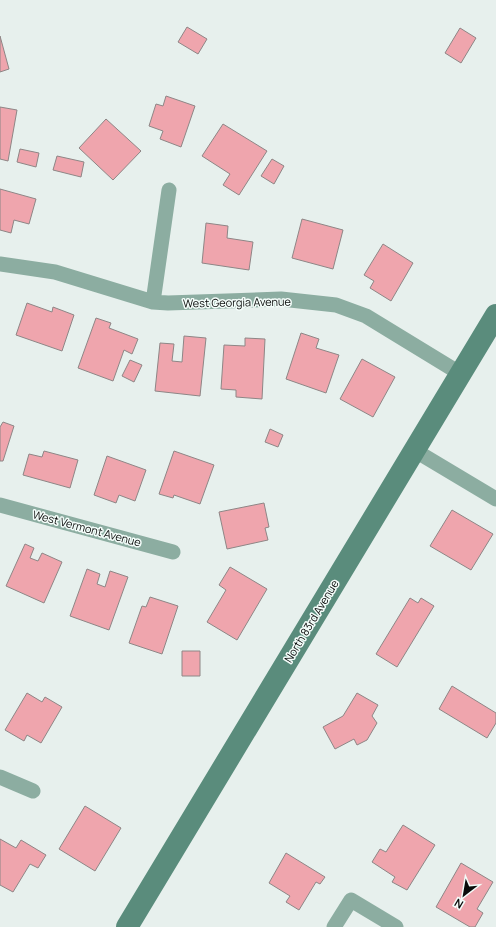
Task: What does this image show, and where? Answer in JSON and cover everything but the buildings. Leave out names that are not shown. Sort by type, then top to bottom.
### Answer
[{"type":"main road","name":"North 83rd Avenue","points":[[127,927],[496,315]]},
{"type":"street","points":[[153,302],[169,190]]},
{"type":"street","name":"West Georgia Avenue","points":[[0,264],[55,272],[153,302],[168,303],[281,299],[336,305],[366,316],[461,374]]},
{"type":"street","points":[[414,450],[496,499]]},
{"type":"street","name":"West Vermont Avenue","points":[[0,505],[173,552]]},
{"type":"street","points":[[0,778],[33,791]]},
{"type":"street","points":[[334,927],[351,900],[396,927]]}]
